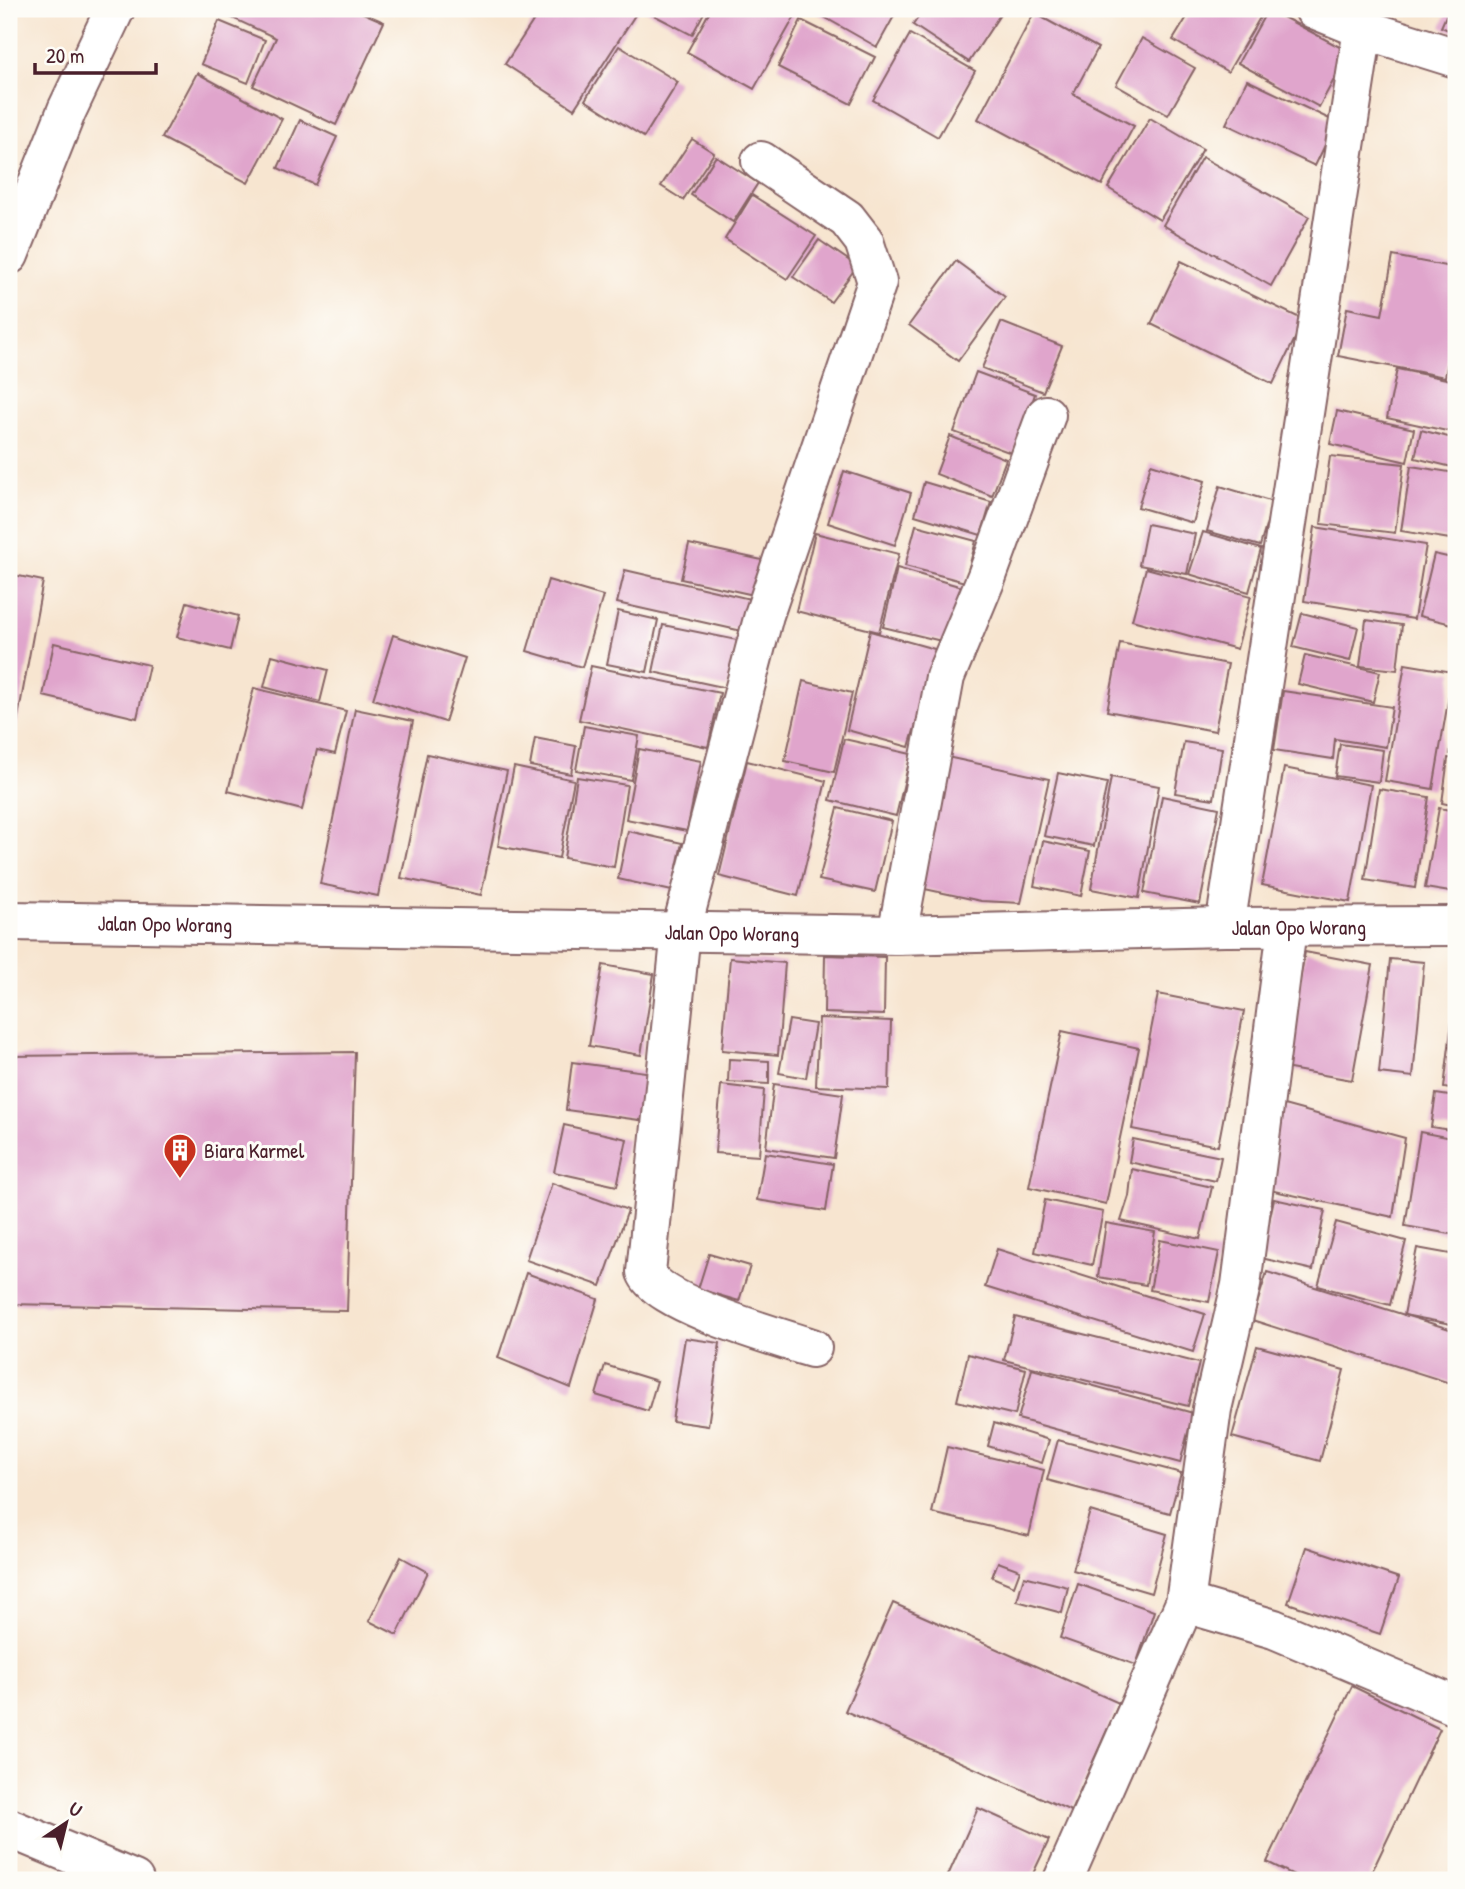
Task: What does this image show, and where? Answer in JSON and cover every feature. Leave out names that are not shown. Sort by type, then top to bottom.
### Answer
[{"type":"street","points":[[9,255],[67,110],[116,9]]},
{"type":"street","points":[[1224,927],[1339,16],[1456,58]]},
{"type":"street","points":[[761,161],[847,219],[864,240],[877,282],[764,615],[681,931],[646,1272],[650,1282],[683,1301],[812,1348]]},
{"type":"street","points":[[897,935],[945,677],[972,615],[1046,415]]},
{"type":"street","name":"Jalan Opo Worang","points":[[9,921],[897,935],[1224,927],[1456,926]]},
{"type":"street","points":[[1063,1880],[1185,1603],[1212,1409],[1241,1285],[1287,928]]},
{"type":"street","points":[[1185,1603],[1274,1629],[1456,1706]]},
{"type":"street","points":[[9,1828],[134,1880]]},
{"type":"building","points":[[213,9],[354,9],[384,22],[336,125],[253,86],[276,38]]},
{"type":"building","points":[[541,9],[639,9],[574,109],[505,64]]},
{"type":"building","points":[[642,9],[706,9],[692,35]]},
{"type":"building","points":[[711,9],[799,9],[754,89],[687,52]]},
{"type":"building","points":[[810,9],[898,9],[877,47]]},
{"type":"building","points":[[924,9],[994,9],[1001,13],[969,62],[913,25]]},
{"type":"building","points":[[1192,9],[1265,9],[1228,72],[1173,40]]},
{"type":"building","points":[[1268,9],[1349,52],[1319,107],[1238,63]]},
{"type":"building","points":[[1449,9],[1456,9],[1456,33],[1441,27]]},
{"type":"building","points":[[1034,13],[1098,48],[1073,94],[1134,126],[1102,185],[978,119]]},
{"type":"building","points":[[801,20],[875,57],[851,104],[778,67]]},
{"type":"building","points":[[219,21],[265,40],[248,83],[201,64]]},
{"type":"building","points":[[910,34],[975,71],[938,137],[873,100]]},
{"type":"building","points":[[1142,38],[1195,68],[1168,115],[1116,85]]},
{"type":"building","points":[[619,46],[678,82],[644,137],[585,100]]},
{"type":"building","points":[[197,73],[282,119],[248,183],[162,138]]},
{"type":"building","points":[[1247,80],[1336,122],[1315,166],[1226,124]]},
{"type":"building","points":[[1150,118],[1203,149],[1160,220],[1108,188]]},
{"type":"building","points":[[300,120],[337,137],[315,185],[278,168]]},
{"type":"building","points":[[692,139],[714,153],[683,200],[661,186]]},
{"type":"building","points":[[716,156],[758,183],[733,222],[691,195]]},
{"type":"building","points":[[1202,157],[1309,217],[1271,286],[1163,225]]},
{"type":"building","points":[[752,195],[816,236],[787,279],[725,239]]},
{"type":"building","points":[[819,240],[857,266],[831,302],[793,277]]},
{"type":"building","points":[[1393,256],[1456,268],[1456,318],[1445,377],[1338,356],[1347,308],[1382,315]]},
{"type":"building","points":[[956,261],[1005,297],[958,361],[909,325]]},
{"type":"building","points":[[1181,261],[1304,320],[1273,384],[1151,324]]},
{"type":"building","points":[[1001,322],[1062,346],[1043,392],[982,368]]},
{"type":"building","points":[[1397,369],[1456,381],[1456,433],[1387,418]]},
{"type":"building","points":[[976,372],[1035,394],[1014,454],[954,432]]},
{"type":"building","points":[[1337,411],[1414,429],[1407,462],[1330,444]]},
{"type":"building","points":[[1421,430],[1456,439],[1456,468],[1415,458]]},
{"type":"building","points":[[950,436],[1006,459],[992,496],[936,474]]},
{"type":"building","points":[[1330,456],[1404,464],[1395,533],[1321,524]]},
{"type":"building","points":[[1151,464],[1205,481],[1193,523],[1138,507]]},
{"type":"building","points":[[1411,466],[1456,473],[1456,540],[1401,531]]},
{"type":"building","points":[[844,471],[911,493],[895,545],[828,523]]},
{"type":"building","points":[[924,482],[991,502],[981,535],[915,515]]},
{"type":"building","points":[[1220,486],[1273,502],[1260,546],[1207,531]]},
{"type":"building","points":[[1147,524],[1195,534],[1187,574],[1139,565]]},
{"type":"building","points":[[916,525],[976,541],[965,582],[905,566]]},
{"type":"building","points":[[1315,527],[1426,545],[1414,619],[1304,601]]},
{"type":"building","points":[[1203,532],[1261,549],[1249,592],[1189,574]]},
{"type":"building","points":[[815,533],[899,554],[879,632],[796,611]]},
{"type":"building","points":[[689,544],[762,560],[754,595],[681,579]]},
{"type":"building","points":[[1434,554],[1456,559],[1456,625],[1419,616]]},
{"type":"building","points":[[897,568],[969,589],[954,644],[883,627]]},
{"type":"building","points":[[1146,568],[1251,596],[1237,649],[1132,620]]},
{"type":"building","points":[[625,570],[750,599],[742,631],[617,603]]},
{"type":"building","points":[[9,574],[43,581],[10,761],[9,761]]},
{"type":"building","points":[[548,580],[603,596],[582,667],[527,651]]},
{"type":"building","points":[[187,602],[238,616],[230,650],[177,637]]},
{"type":"building","points":[[618,611],[658,620],[647,672],[607,664]]},
{"type":"building","points":[[1302,613],[1358,627],[1350,661],[1293,647]]},
{"type":"building","points":[[1366,620],[1402,625],[1397,670],[1360,666]]},
{"type":"building","points":[[663,625],[737,640],[727,688],[653,672]]},
{"type":"building","points":[[870,631],[938,650],[909,747],[847,730]]},
{"type":"building","points":[[393,635],[465,658],[445,722],[373,699]]},
{"type":"building","points":[[54,643],[149,665],[137,718],[43,696]]},
{"type":"building","points":[[1120,643],[1228,664],[1215,731],[1107,711]]},
{"type":"building","points":[[272,655],[328,670],[320,702],[264,687]]},
{"type":"building","points":[[1305,655],[1380,672],[1373,702],[1298,684]]},
{"type":"building","points":[[1405,664],[1453,672],[1433,789],[1385,781]]},
{"type":"building","points":[[591,666],[720,693],[708,747],[579,720]]},
{"type":"building","points":[[803,681],[852,693],[834,772],[785,761]]},
{"type":"building","points":[[254,688],[346,711],[335,754],[317,750],[302,810],[228,791]]},
{"type":"building","points":[[1283,691],[1392,707],[1386,747],[1335,739],[1333,759],[1274,750]]},
{"type":"building","points":[[355,709],[413,721],[378,896],[320,884]]},
{"type":"building","points":[[1454,720],[1456,754],[1450,754]]},
{"type":"building","points":[[584,726],[639,736],[631,780],[576,770]]},
{"type":"building","points":[[535,738],[576,746],[571,774],[530,766]]},
{"type":"building","points":[[844,739],[911,754],[896,816],[830,800]]},
{"type":"building","points":[[1184,742],[1222,748],[1214,799],[1175,793]]},
{"type":"building","points":[[1340,744],[1383,750],[1379,782],[1335,776]]},
{"type":"building","points":[[639,749],[701,761],[687,831],[626,819]]},
{"type":"building","points":[[427,754],[507,771],[481,895],[401,878]]},
{"type":"building","points":[[947,757],[1049,779],[1021,903],[981,901],[920,888]]},
{"type":"building","points":[[1448,758],[1456,759],[1456,806],[1442,803]]},
{"type":"building","points":[[747,761],[826,781],[798,896],[719,876]]},
{"type":"building","points":[[514,767],[574,780],[559,858],[498,846]]},
{"type":"building","points":[[1284,768],[1371,785],[1350,902],[1262,885]]},
{"type":"building","points":[[1058,773],[1107,783],[1094,846],[1044,836]]},
{"type":"building","points":[[577,777],[627,785],[614,867],[564,858]]},
{"type":"building","points":[[1111,777],[1159,786],[1139,898],[1091,889]]},
{"type":"building","points":[[1379,789],[1429,797],[1415,888],[1365,880]]},
{"type":"building","points":[[1162,796],[1219,808],[1200,904],[1144,893]]},
{"type":"building","points":[[838,808],[892,821],[875,892],[819,880]]},
{"type":"building","points":[[1439,808],[1456,811],[1456,893],[1425,888]]},
{"type":"building","points":[[628,831],[682,843],[672,891],[618,879]]},
{"type":"building","points":[[1043,841],[1090,851],[1081,896],[1034,886]]},
{"type":"building","points":[[1305,952],[1373,965],[1352,1080],[1284,1068]]},
{"type":"building","points":[[825,955],[885,957],[884,1015],[824,1013]]},
{"type":"building","points":[[730,958],[785,963],[778,1055],[722,1050]]},
{"type":"building","points":[[1390,959],[1424,962],[1413,1077],[1379,1073]]},
{"type":"building","points":[[603,965],[654,974],[641,1055],[589,1046]]},
{"type":"building","points":[[1158,994],[1244,1011],[1218,1146],[1132,1129]]},
{"type":"building","points":[[819,1018],[891,1021],[889,1089],[816,1086]]},
{"type":"building","points":[[789,1020],[815,1024],[806,1078],[779,1073]]},
{"type":"building","points":[[1452,1021],[1456,1022],[1456,1090],[1444,1088]]},
{"type":"building","points":[[1062,1031],[1139,1048],[1106,1204],[1029,1187]]},
{"type":"building","name":"Biara Karmel","points":[[355,1052],[347,1311],[9,1304],[9,1056]]},
{"type":"building","points":[[729,1059],[769,1061],[769,1084],[728,1082]]},
{"type":"building","points":[[572,1062],[653,1073],[647,1121],[566,1110]]},
{"type":"building","points":[[774,1084],[843,1094],[834,1158],[766,1148]]},
{"type":"building","points":[[721,1085],[764,1090],[759,1156],[715,1153]]},
{"type":"building","points":[[1436,1094],[1456,1097],[1456,1131],[1431,1127]]},
{"type":"building","points":[[1280,1104],[1405,1138],[1393,1217],[1265,1189]]},
{"type":"building","points":[[564,1125],[627,1139],[617,1186],[554,1172]]},
{"type":"building","points":[[1420,1132],[1456,1139],[1456,1235],[1405,1226]]},
{"type":"building","points":[[1133,1139],[1221,1157],[1216,1181],[1129,1162]]},
{"type":"building","points":[[765,1153],[833,1164],[826,1211],[757,1200]]},
{"type":"building","points":[[1132,1169],[1212,1187],[1200,1239],[1121,1221],[1129,1196]]},
{"type":"building","points":[[552,1183],[628,1210],[601,1286],[526,1260]]},
{"type":"building","points":[[1274,1199],[1325,1210],[1313,1270],[1261,1258]]},
{"type":"building","points":[[1045,1200],[1103,1212],[1092,1265],[1035,1252]]},
{"type":"building","points":[[1336,1222],[1406,1241],[1390,1305],[1318,1286]]},
{"type":"building","points":[[1106,1223],[1155,1232],[1146,1285],[1098,1277]]},
{"type":"building","points":[[1160,1240],[1219,1252],[1209,1302],[1150,1290]]},
{"type":"building","points":[[1417,1248],[1456,1255],[1456,1325],[1404,1315]]},
{"type":"building","points":[[997,1249],[1205,1314],[1193,1352],[985,1287]]},
{"type":"building","points":[[709,1254],[750,1266],[739,1301],[698,1289]]},
{"type":"building","points":[[1267,1272],[1456,1331],[1456,1385],[1252,1320]]},
{"type":"building","points":[[526,1273],[598,1299],[571,1388],[498,1358]]},
{"type":"building","points":[[1015,1317],[1199,1363],[1188,1406],[1004,1360]]},
{"type":"building","points":[[685,1338],[720,1343],[708,1426],[672,1421]]},
{"type":"building","points":[[1257,1346],[1344,1370],[1320,1461],[1232,1437]]},
{"type":"building","points":[[968,1354],[1026,1369],[1015,1415],[957,1401]]},
{"type":"building","points":[[605,1365],[657,1381],[648,1411],[596,1395]]},
{"type":"building","points":[[1032,1369],[1193,1413],[1180,1463],[1018,1419]]},
{"type":"building","points":[[994,1423],[1049,1440],[1042,1463],[988,1446]]},
{"type":"building","points":[[1058,1440],[1181,1473],[1170,1513],[1047,1480]]},
{"type":"building","points":[[947,1447],[1044,1470],[1029,1536],[932,1513]]},
{"type":"building","points":[[1090,1511],[1167,1534],[1151,1593],[1073,1570]]},
{"type":"building","points":[[1307,1547],[1399,1578],[1380,1634],[1288,1603]]},
{"type":"building","points":[[401,1557],[428,1572],[397,1635],[369,1621]]},
{"type":"building","points":[[998,1562],[1020,1570],[1014,1586],[992,1577]]},
{"type":"building","points":[[1024,1576],[1068,1587],[1062,1613],[1017,1601]]},
{"type":"building","points":[[1078,1584],[1154,1611],[1136,1665],[1060,1638]]},
{"type":"building","points":[[893,1603],[1119,1703],[1071,1811],[845,1711]]},
{"type":"building","points":[[1352,1686],[1440,1729],[1368,1880],[1304,1880],[1267,1862]]},
{"type":"building","points":[[978,1808],[1049,1840],[1030,1880],[946,1880]]},
{"type":"place","name":"Biara Karmel","points":[[180,1180]]}]
